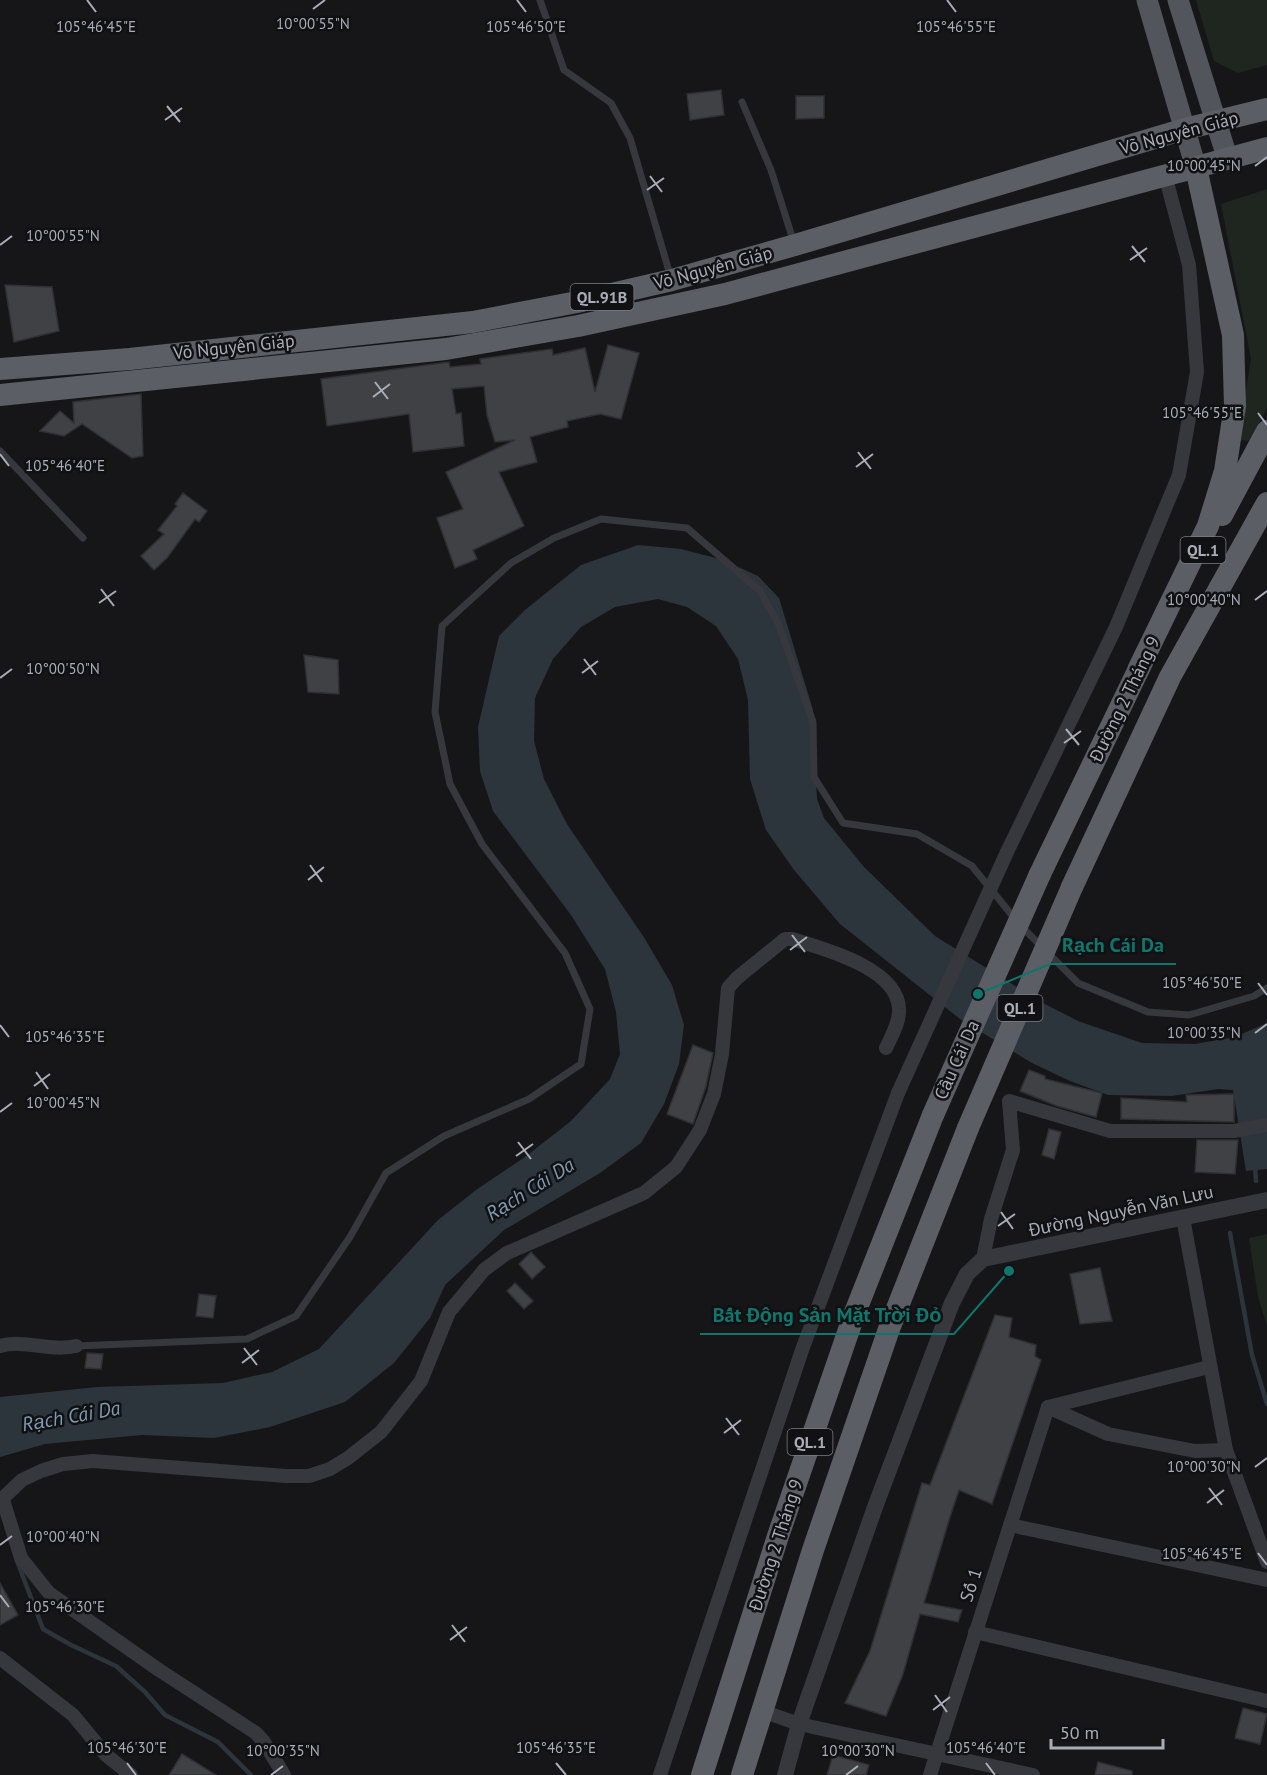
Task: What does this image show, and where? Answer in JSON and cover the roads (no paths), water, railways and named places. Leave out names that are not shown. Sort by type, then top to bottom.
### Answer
[{"type":"highway","name":"Võ Nguyên Giáp","points":[[0,369],[130,358],[473,321],[672,280],[1185,129],[1267,109]]},
{"type":"highway","name":"Võ Nguyên Giáp","points":[[0,395],[446,349],[578,326],[725,294],[1267,148]]},
{"type":"highway","points":[[1139,668],[1208,526],[1225,471],[1235,406],[1233,335],[1196,168]]},
{"type":"highway","points":[[130,358],[132,382]]},
{"type":"highway","name":"Đường 2 Tháng 9","points":[[1040,874],[1139,668],[1267,432]]},
{"type":"highway","name":"Đường 2 Tháng 9","points":[[1072,887],[1170,677],[1267,503]]},
{"type":"highway","points":[[1170,677],[1267,537]]},
{"type":"highway","name":"Cầu Cái Da","points":[[933,1115],[1040,874]]},
{"type":"highway","name":"Cầu Cái Da","points":[[969,1128],[1072,887]]},
{"type":"highway","name":"Đường 2 Tháng 9","points":[[702,1775],[778,1536],[850,1326],[933,1115]]},
{"type":"highway","name":"Đường 2 Tháng 9","points":[[742,1775],[886,1340],[969,1128]]},
{"type":"main road","points":[[1147,0],[1196,168]]},
{"type":"main road","points":[[1178,0],[1227,158]]},
{"type":"street","points":[[660,1775],[802,1350],[898,1093],[1007,852],[1116,627],[1179,475],[1197,372],[1189,265],[1165,175]]},
{"type":"street","points":[[284,1775],[256,1733],[159,1671],[49,1593],[21,1558],[1,1500],[22,1480],[63,1464],[93,1461],[309,1476],[330,1469],[348,1458],[381,1432],[415,1390],[449,1312],[484,1269],[516,1249],[644,1193],[676,1167],[700,1130],[714,1094],[722,1054],[728,988],[785,939],[835,952],[874,971],[891,987],[897,999],[899,1016],[886,1048]]},
{"type":"street","points":[[785,1775],[799,1724],[875,1507],[952,1303],[967,1274],[983,1259],[991,1219],[1013,1150],[1009,1101],[1110,1131],[1234,1131],[1267,1125]]},
{"type":"street","name":"Đường Nguyễn Văn Lưu","points":[[983,1259],[1267,1200]]},
{"type":"street","points":[[1183,1218],[1226,1450],[1267,1562]]},
{"type":"street","points":[[0,1346],[14,1343],[59,1348],[76,1346]]},
{"type":"street","points":[[1048,1407],[1209,1368]]},
{"type":"street","points":[[1048,1407],[1108,1434],[1195,1451],[1226,1450]]},
{"type":"street","name":"Số 1","points":[[930,1775],[1048,1407]]},
{"type":"street","points":[[1010,1525],[1267,1580]]},
{"type":"street","points":[[975,1632],[1267,1701]]},
{"type":"street","points":[[0,1658],[73,1715],[106,1755],[131,1775]]},
{"type":"street","points":[[762,1711],[799,1724],[1033,1775]]},
{"type":"lane","points":[[540,0],[564,70],[600,92],[611,103],[630,138],[672,280]]},
{"type":"lane","points":[[742,102],[771,170],[795,245]]},
{"type":"lane","points":[[0,451],[82,538]]},
{"type":"lane","points":[[76,1346],[247,1339],[296,1316],[350,1237],[386,1173],[444,1136],[529,1099],[580,1065],[590,1009],[565,953],[482,844],[450,784],[435,712],[442,626],[511,563],[554,537],[601,519],[687,528],[760,591],[778,623],[813,722],[814,777],[843,823],[917,834],[972,866],[1014,918],[1078,983],[1148,1012],[1189,1015],[1254,996],[1267,988]]},
{"type":"water","name":"Rạch Cái Da","points":[[638,545],[681,549],[723,560],[758,576],[779,598],[813,710],[817,799],[824,818],[864,867],[935,936],[1041,1002],[1078,1021],[1142,1043],[1195,1044],[1235,1037],[1267,1023],[1267,1169],[1246,1171],[1233,1090],[1218,1089],[1172,1096],[1108,1095],[1070,1081],[1032,1063],[960,1019],[840,924],[794,870],[766,830],[750,779],[748,700],[738,659],[716,626],[687,607],[658,599],[615,607],[581,627],[553,659],[535,698],[534,741],[544,779],[567,824],[645,939],[672,985],[684,1025],[679,1064],[664,1104],[641,1143],[600,1173],[504,1230],[445,1285],[430,1318],[394,1363],[345,1402],[270,1427],[214,1438],[142,1435],[45,1444],[0,1457],[0,1397],[97,1387],[223,1383],[272,1372],[319,1349],[438,1220],[571,1121],[610,1079],[620,1054],[616,1012],[605,969],[571,915],[493,811],[480,771],[478,727],[499,636],[525,610],[581,565]]},
{"type":"waterway","points":[[1255,1166],[1256,1181]]},
{"type":"waterway","points":[[1230,1233],[1252,1355],[1267,1404]]},
{"type":"waterway","points":[[17,1561],[43,1629],[116,1666],[145,1692],[165,1715],[218,1742],[251,1775]]},
{"type":"place","name":"Rạch Cái Da","points":[[978,994]]},
{"type":"place","name":"Bất Động Sản Mặt Trời Đỏ","points":[[1009,1271]]}]
